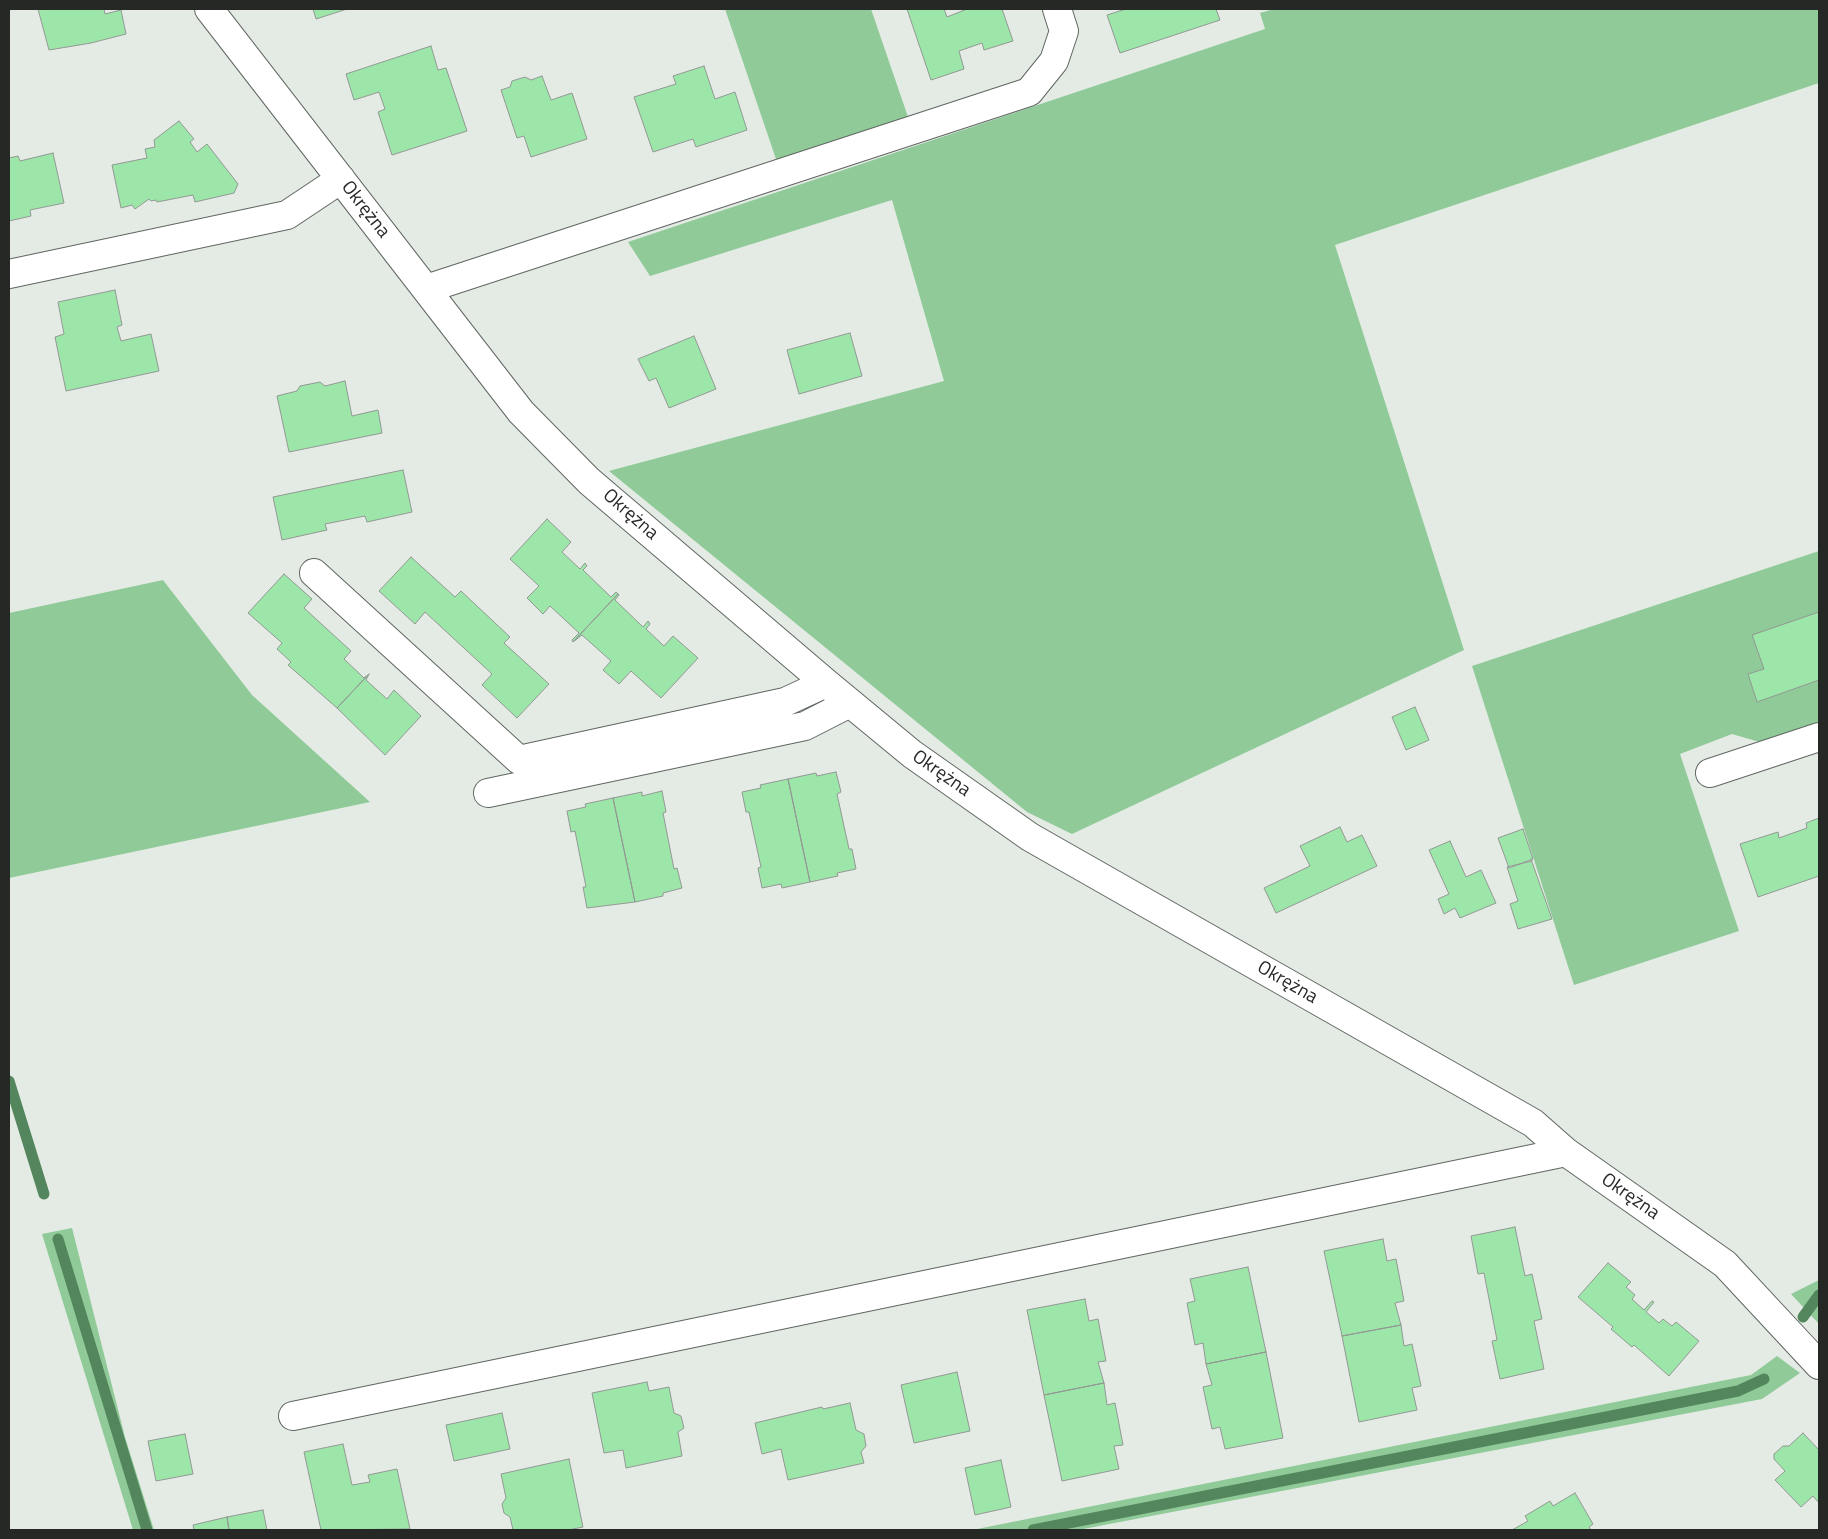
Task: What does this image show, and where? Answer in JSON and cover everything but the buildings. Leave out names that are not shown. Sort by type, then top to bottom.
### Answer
[{"type":"street","name":"Okrężna","points":[[209,9],[521,412],[590,481],[826,683],[912,754],[1030,837],[1533,1124],[1566,1152],[1725,1264],[1819,1365]]},
{"type":"street","points":[[426,289],[1029,92],[1054,61],[1064,31],[1057,9]]},
{"type":"street","points":[[9,274],[287,215],[341,179]]},
{"type":"street","points":[[314,572],[519,760],[785,702],[826,683]]},
{"type":"street","points":[[488,792],[805,726],[850,702]]},
{"type":"street","points":[[1710,773],[1819,737]]},
{"type":"street","points":[[293,1416],[1566,1152]]},
{"type":"green space","points":[[725,9],[871,9],[908,117],[777,162]]},
{"type":"green space","points":[[1274,9],[1819,9],[1819,83],[1335,245],[1464,650],[1072,834],[1027,812],[609,471],[944,381],[892,200],[650,276],[628,242],[1265,29],[1260,13]]},
{"type":"green space","points":[[1819,551],[1819,724],[1763,743],[1732,734],[1680,754],[1739,931],[1574,985],[1472,666]]},
{"type":"green space","points":[[163,580],[252,695],[370,802],[9,878],[9,613]]},
{"type":"green space","points":[[72,1228],[125,1437],[154,1530],[133,1530],[42,1234]]},
{"type":"green space","points":[[1819,1280],[1819,1324],[1791,1294]]},
{"type":"green space","points":[[1777,1356],[1800,1373],[1762,1399],[1078,1530],[972,1530],[1751,1375]]},
{"type":"waterway","points":[[9,1081],[44,1194]]},
{"type":"waterway","points":[[58,1239],[147,1530]]},
{"type":"waterway","points":[[1803,1317],[1819,1295]]},
{"type":"waterway","points":[[1033,1530],[1738,1391],[1764,1379]]}]
